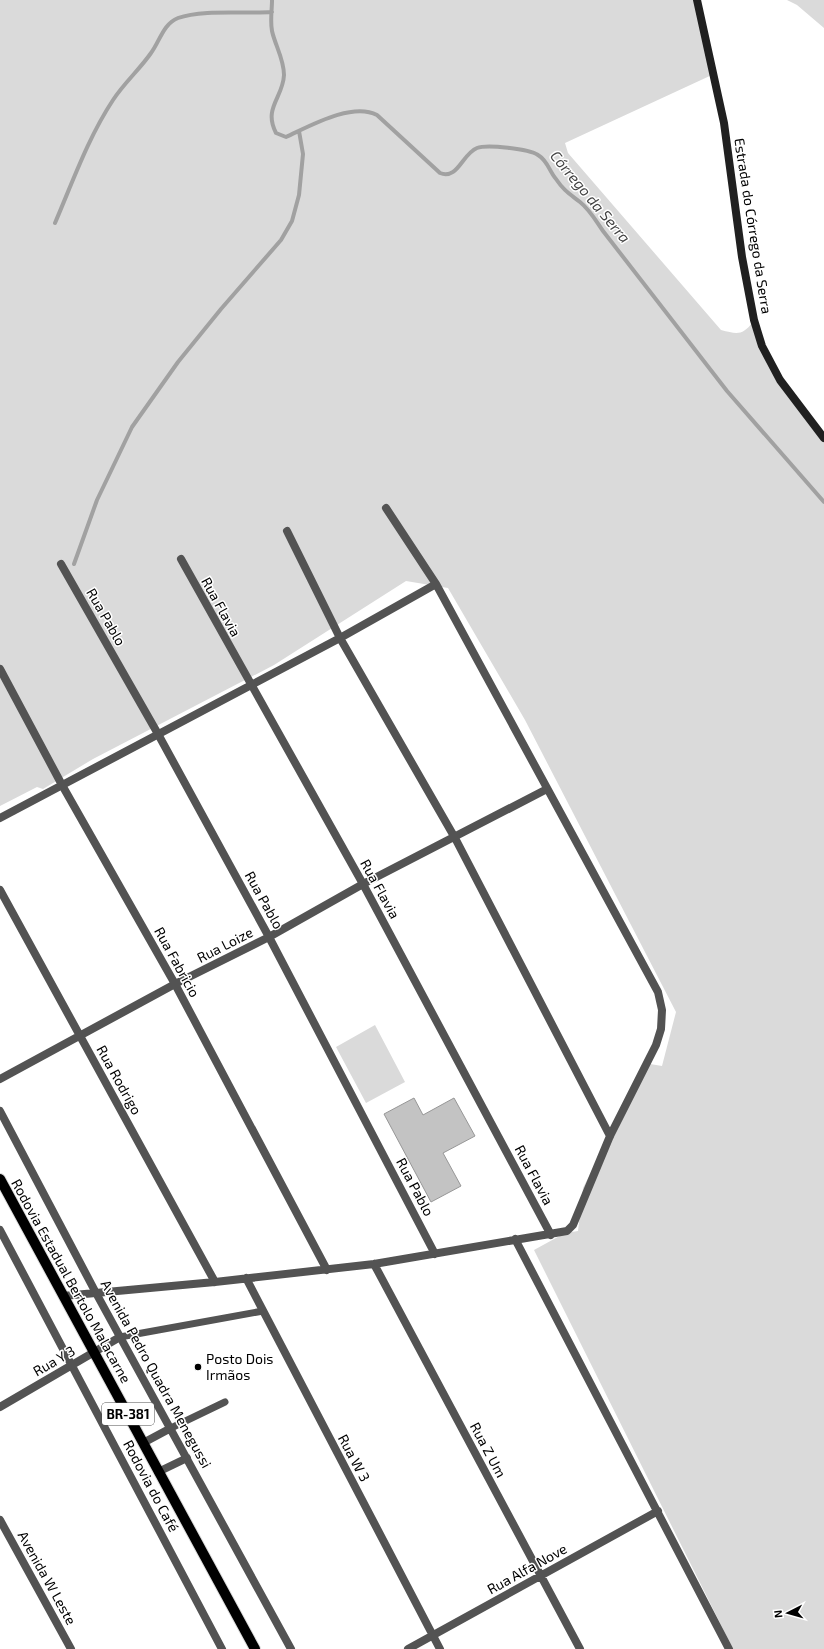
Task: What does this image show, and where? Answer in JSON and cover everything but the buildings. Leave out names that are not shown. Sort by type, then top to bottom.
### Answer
[{"type":"main road","name":"Rodovia Estadual Bertolo Malacarne","points":[[0,1179],[255,1649]]},
{"type":"street","name":"Estrada do Córrego da Serra","points":[[697,0],[724,123],[742,257],[754,320],[762,346],[780,380],[824,438]]},
{"type":"street","points":[[63,1296],[215,1282],[374,1264],[516,1239],[551,1235],[567,1231],[573,1225],[610,1136],[656,1045],[661,1028],[662,1010],[658,992],[436,584],[386,508]]},
{"type":"street","points":[[287,531],[340,638],[455,838],[610,1136]]},
{"type":"street","name":"Rua Flavia","points":[[181,559],[250,686],[363,884],[551,1235]]},
{"type":"street","name":"Rua Pablo","points":[[61,564],[158,734],[270,937],[435,1254]]},
{"type":"street","points":[[0,818],[340,638],[436,584]]},
{"type":"street","name":"Rua Fabricio","points":[[0,669],[62,785],[175,984],[327,1270]]},
{"type":"street","name":"Rua Loize","points":[[0,1079],[175,984],[270,937],[363,884],[547,790]]},
{"type":"street","name":"Rua Rodrigo","points":[[0,890],[215,1282]]},
{"type":"street","name":"Avenida Pedro Quadra Menegussi","points":[[0,1111],[96,1293],[291,1649]]},
{"type":"street","name":"Rodovia do Café","points":[[0,1230],[222,1649]]},
{"type":"street","points":[[516,1239],[729,1649]]},
{"type":"street","name":"Rua Z Um","points":[[374,1264],[580,1649]]},
{"type":"street","name":"Rua W 3","points":[[246,1278],[440,1649]]},
{"type":"street","name":"Rua Y 3","points":[[0,1407],[120,1337]]},
{"type":"street","points":[[143,1443],[171,1428]]},
{"type":"street","points":[[158,1472],[187,1458]]},
{"type":"street","name":"Rua Alfa Nove","points":[[408,1649],[658,1511]]},
{"type":"street","name":"Avenida W Leste","points":[[0,1520],[71,1649]]},
{"type":"lane","points":[[120,1337],[263,1311]]},
{"type":"lane","points":[[171,1428],[225,1402]]},
{"type":"shaded area","points":[[0,0],[695,0],[714,74],[565,143],[568,153],[721,330],[739,333],[746,330],[753,322],[768,365],[824,443],[824,1649],[733,1649],[534,1250],[565,1233],[578,1231],[583,1188],[610,1134],[650,1064],[662,1066],[676,1012],[525,720],[448,588],[406,581],[274,665],[93,759],[43,789],[37,787],[0,806]]},
{"type":"shaded area","points":[[787,0],[824,0],[824,28],[797,5]]},
{"type":"shaded area","points":[[375,1025],[405,1082],[366,1103],[336,1047]]},
{"type":"waterway","name":"Córrego da Serra","points":[[272,0],[272,31],[284,69],[283,83],[275,103],[272,117],[276,133],[286,137],[331,117],[356,111],[377,115],[440,173],[446,174],[456,170],[467,155],[477,148],[482,147],[517,149],[533,153],[541,157],[562,187],[584,205],[590,212],[603,231],[727,391],[824,502]]},
{"type":"waterway","points":[[55,223],[81,160],[104,114],[117,94],[151,53],[162,33],[169,24],[178,18],[188,15],[224,12],[272,12]]},
{"type":"waterway","points":[[74,564],[97,500],[132,427],[178,362],[221,309],[281,240],[292,221],[299,195],[303,154],[299,131]]},
{"type":"place","name":"Posto Dois Irmãos","points":[[198,1367]]}]
